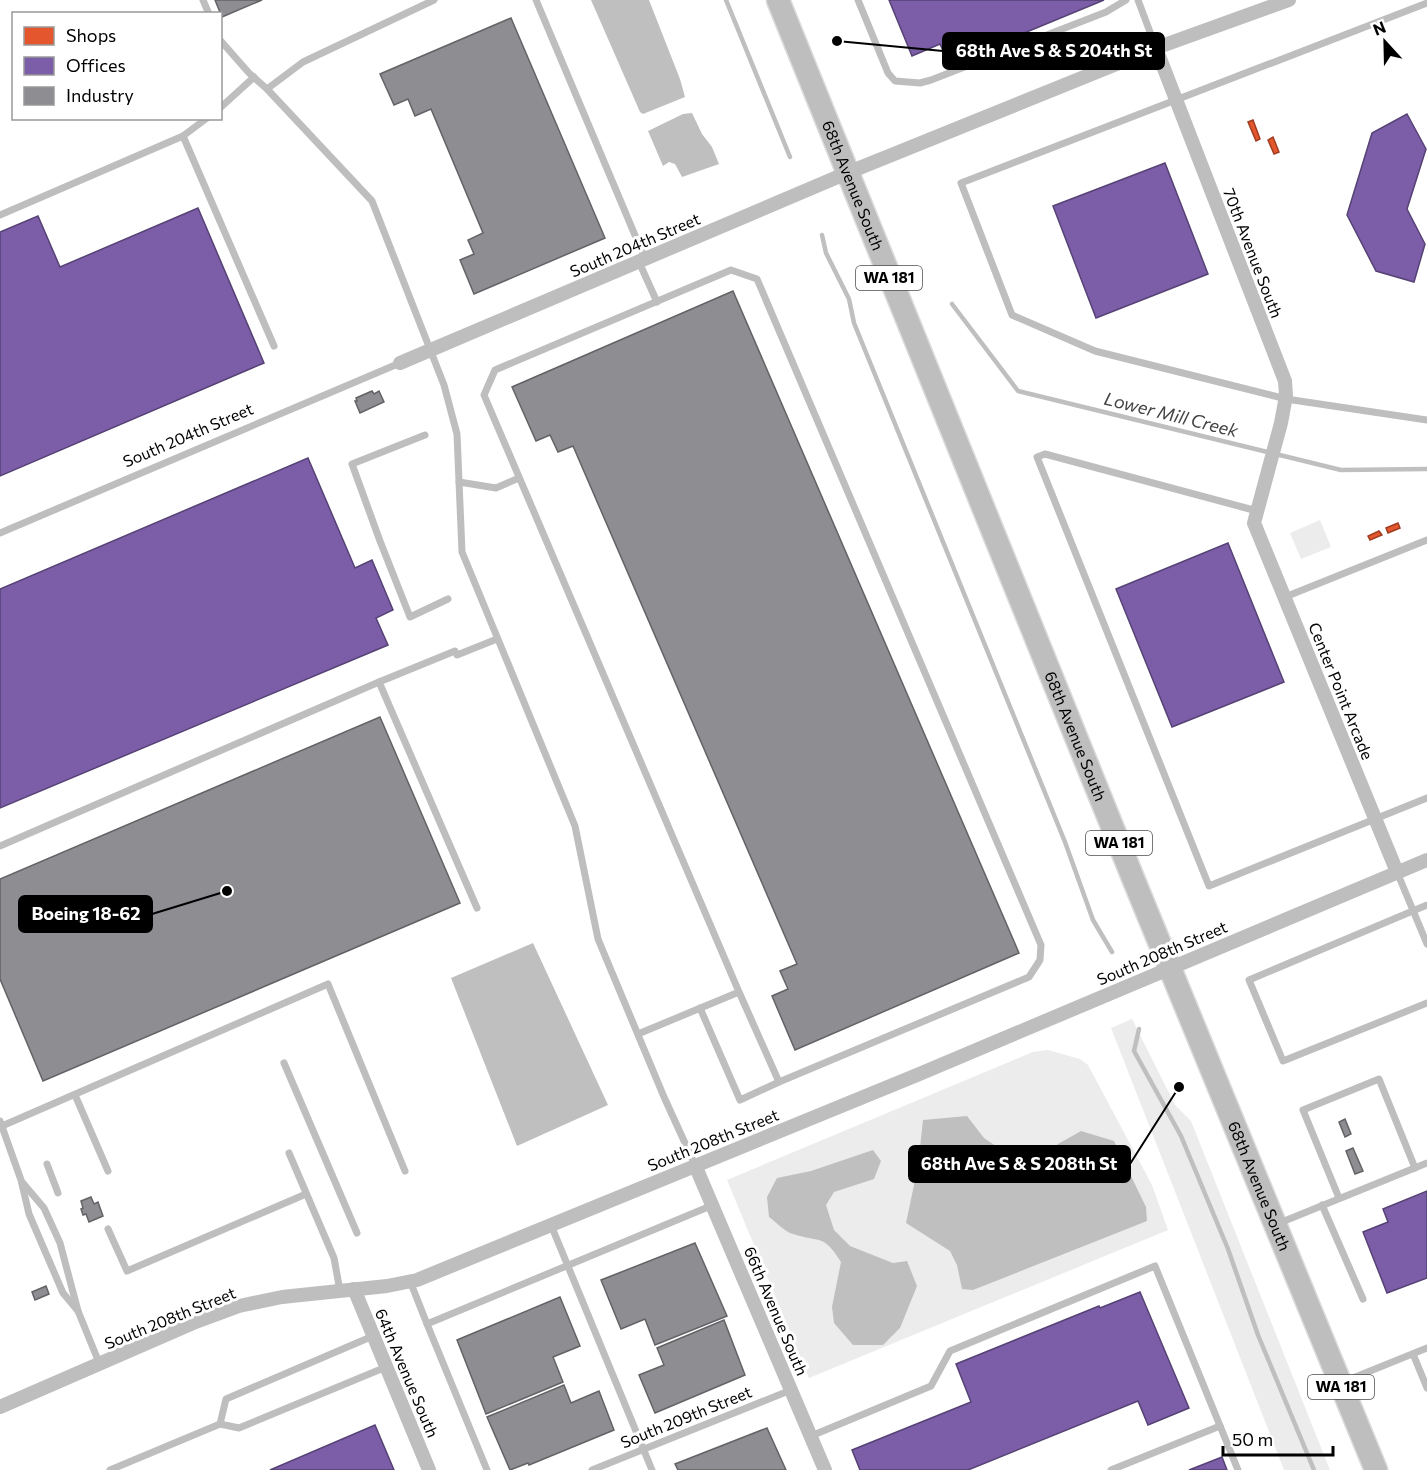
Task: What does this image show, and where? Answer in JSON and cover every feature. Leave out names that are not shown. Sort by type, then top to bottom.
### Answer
[{"type":"main road","name":"68th Avenue South","points":[[778,0],[1169,968],[1376,1470]]},
{"type":"street","name":"South 204th Street","points":[[400,363],[847,173],[1156,48],[1288,0]]},
{"type":"street","name":"70th Avenue South","points":[[1156,48],[1285,381],[1286,399],[1281,423],[1256,517]]},
{"type":"street","name":"Center Point Arcade","points":[[1256,517],[1285,597],[1397,872]]},
{"type":"street","name":"South 208th Street","points":[[0,1407],[193,1323],[239,1306],[282,1297],[410,1281],[906,1079],[1427,860]]},
{"type":"street","name":"66th Avenue South","points":[[695,1165],[825,1470]]},
{"type":"street","name":"64th Avenue South","points":[[347,1290],[374,1336],[429,1470]]},
{"type":"lane","points":[[267,89],[303,62],[434,0]]},
{"type":"lane","points":[[536,0],[657,302]]},
{"type":"lane","points":[[858,0],[888,73],[895,81],[907,83],[931,80],[1106,12],[1126,0]]},
{"type":"lane","name":"70th Avenue South","points":[[1138,0],[1156,48]]},
{"type":"lane","points":[[1427,3],[961,183],[1012,315],[1089,350],[1286,399],[1427,420]]},
{"type":"lane","points":[[222,42],[372,201],[444,385],[457,434],[462,552],[575,825],[598,939],[695,1165]]},
{"type":"lane","points":[[222,106],[254,77]]},
{"type":"lane","points":[[0,215],[183,136],[204,120]]},
{"type":"lane","points":[[183,136],[274,346]]},
{"type":"lane","points":[[700,1008],[740,1100],[1029,977],[1040,960],[1041,945],[757,279],[730,270],[495,370],[484,395],[779,1082]]},
{"type":"lane","name":"South 204th Street","points":[[0,533],[400,363]]},
{"type":"lane","points":[[425,435],[352,464],[410,616],[448,599]]},
{"type":"lane","points":[[1256,517],[1045,454],[1037,457],[1209,885],[1427,798]]},
{"type":"lane","points":[[459,482],[496,488],[519,478]]},
{"type":"lane","points":[[1285,597],[1427,540]]},
{"type":"lane","points":[[0,846],[379,682],[497,639]]},
{"type":"lane","points":[[379,682],[477,908]]},
{"type":"lane","points":[[1397,872],[1427,944]]},
{"type":"lane","points":[[1427,905],[1249,980],[1283,1061],[1427,1003]]},
{"type":"lane","points":[[78,1311],[63,1293],[30,1214],[21,1180],[1,1124],[75,1095],[328,984],[405,1171]]},
{"type":"lane","points":[[638,1034],[740,992]]},
{"type":"lane","points":[[284,1063],[357,1233]]},
{"type":"lane","points":[[1339,1198],[1303,1110],[1379,1079],[1415,1168]]},
{"type":"lane","points":[[75,1095],[108,1171]]},
{"type":"lane","points":[[288,1153],[347,1290]]},
{"type":"lane","points":[[1274,1224],[1427,1163]]},
{"type":"lane","points":[[47,1164],[58,1193]]},
{"type":"lane","points":[[21,1180],[44,1208],[60,1243],[78,1311],[100,1365]]},
{"type":"lane","points":[[108,1229],[127,1271],[306,1194]]},
{"type":"lane","points":[[427,1324],[713,1205]]},
{"type":"lane","points":[[1322,1205],[1363,1299]]},
{"type":"lane","points":[[551,1225],[652,1470]]},
{"type":"lane","points":[[811,1436],[931,1386],[950,1351],[1155,1266],[1238,1470]]},
{"type":"lane","points":[[410,1281],[487,1470]]},
{"type":"lane","points":[[220,1424],[226,1399],[374,1336]]},
{"type":"lane","points":[[1340,1383],[1427,1348]]},
{"type":"lane","points":[[1413,1354],[1427,1388]]},
{"type":"lane","points":[[110,1470],[220,1424],[239,1428],[386,1367]]},
{"type":"lane","name":"South 209th Street","points":[[592,1470],[791,1390]]},
{"type":"lane","points":[[1111,1470],[1220,1426]]},
{"type":"shaded area","points":[[591,0],[649,0],[685,97],[643,114],[640,112]]},
{"type":"shaded area","points":[[692,113],[719,164],[682,177],[675,164],[669,162],[663,166],[648,131],[683,114]]},
{"type":"shaded area","points":[[1320,520],[1331,547],[1301,559],[1290,533]]},
{"type":"shaded area","points":[[533,943],[608,1105],[517,1146],[451,978]]},
{"type":"shaded area","points":[[1132,1019],[1175,1105],[1191,1121],[1330,1470],[1284,1470],[1111,1028]]},
{"type":"shaded area","points":[[1048,1050],[1080,1059],[1088,1065],[1152,1185],[1168,1230],[809,1378],[727,1180],[1033,1052]]},
{"type":"shaded area","points":[[967,1116],[984,1138],[1018,1161],[1041,1161],[1058,1144],[1081,1131],[1114,1141],[1146,1207],[1147,1221],[973,1290],[962,1289],[957,1265],[950,1251],[906,1223],[918,1166],[923,1120]]},
{"type":"shaded area","points":[[873,1150],[881,1161],[874,1179],[834,1192],[826,1205],[834,1230],[850,1246],[893,1263],[907,1261],[917,1286],[900,1328],[883,1345],[853,1345],[834,1323],[832,1307],[841,1262],[825,1243],[790,1233],[769,1217],[767,1197],[777,1178],[811,1171]]},
{"type":"building: Shops","points":[[1253,120],[1260,139],[1256,141],[1248,122]]},
{"type":"building: Shops","points":[[1273,137],[1279,152],[1274,154],[1268,140]]},
{"type":"building: Shops","points":[[1398,523],[1400,528],[1388,533],[1386,528]]},
{"type":"building: Shops","points":[[1379,531],[1382,535],[1370,540],[1368,536]]},
{"type":"building: Offices","points":[[889,0],[1104,0],[949,64],[940,44],[912,56]]},
{"type":"building: Offices","points":[[1407,114],[1426,149],[1407,209],[1425,244],[1414,282],[1376,271],[1347,215],[1372,133]]},
{"type":"building: Offices","points":[[1165,163],[1208,274],[1096,318],[1053,206]]},
{"type":"building: Offices","points":[[198,208],[264,363],[0,476],[0,232],[38,216],[60,267]]},
{"type":"building: Offices","points":[[308,458],[355,568],[372,560],[393,610],[376,618],[388,645],[0,808],[0,589]]},
{"type":"building: Offices","points":[[1228,543],[1284,682],[1172,727],[1116,589]]},
{"type":"building: Offices","points":[[1427,1191],[1427,1278],[1387,1293],[1363,1232],[1388,1222],[1383,1209]]},
{"type":"building: Offices","points":[[1140,1292],[1189,1408],[1148,1425],[1138,1401],[968,1470],[860,1470],[852,1450],[971,1402],[956,1364],[1099,1306],[1100,1308]]},
{"type":"building: Offices","points":[[375,1425],[394,1470],[270,1470]]},
{"type":"building: Offices","points":[[1222,1457],[1227,1470],[1189,1470]]},
{"type":"building: Industry","points":[[215,0],[262,0],[222,17],[222,12]]},
{"type":"building: Industry","points":[[511,18],[605,238],[474,294],[460,260],[474,254],[468,240],[483,233],[431,109],[415,116],[408,99],[394,105],[380,74]]},
{"type":"building: Industry","points":[[733,291],[1019,953],[795,1050],[772,996],[788,989],[780,971],[797,964],[573,446],[558,452],[550,435],[536,441],[512,387]]},
{"type":"building: Industry","points":[[372,391],[374,394],[379,391],[384,402],[360,413],[356,398]]},
{"type":"building: Industry","points":[[380,717],[460,903],[43,1081],[0,979],[0,879]]},
{"type":"building: Industry","points":[[1345,1119],[1351,1134],[1345,1137],[1339,1122]]},
{"type":"building: Industry","points":[[1353,1148],[1363,1171],[1355,1174],[1346,1151]]},
{"type":"building: Industry","points":[[91,1197],[94,1204],[98,1202],[103,1216],[89,1222],[86,1214],[83,1215],[81,1201]]},
{"type":"building: Industry","points":[[695,1243],[727,1316],[655,1345],[645,1319],[621,1329],[601,1280]]},
{"type":"building: Industry","points":[[46,1286],[49,1294],[35,1300],[32,1292]]},
{"type":"building: Industry","points":[[560,1297],[580,1346],[553,1357],[563,1382],[486,1414],[457,1340]]},
{"type":"building: Industry","points":[[724,1320],[745,1375],[655,1413],[639,1375],[664,1365],[657,1348]]},
{"type":"building: Industry","points":[[564,1385],[571,1403],[599,1391],[614,1430],[529,1465],[528,1463],[510,1470],[487,1417]]},
{"type":"building: Industry","points":[[767,1428],[786,1470],[678,1470],[675,1464]]},
{"type":"waterway","points":[[726,0],[790,157]]},
{"type":"waterway","points":[[822,235],[826,253],[849,299],[854,323],[1065,842],[1093,920],[1112,952]]},
{"type":"waterway","name":"Lower Mill Creek","points":[[952,304],[1018,391],[1341,470],[1427,469]]},
{"type":"waterway","points":[[1139,1029],[1134,1051],[1181,1136],[1228,1249],[1258,1335],[1314,1470]]},
{"type":"place","name":"68th Ave S & S 204th St","points":[[837,41]]},
{"type":"place","name":"Boeing 18-62","points":[[227,891]]},
{"type":"place","name":"68th Ave S & S 208th St","points":[[1179,1087]]}]
